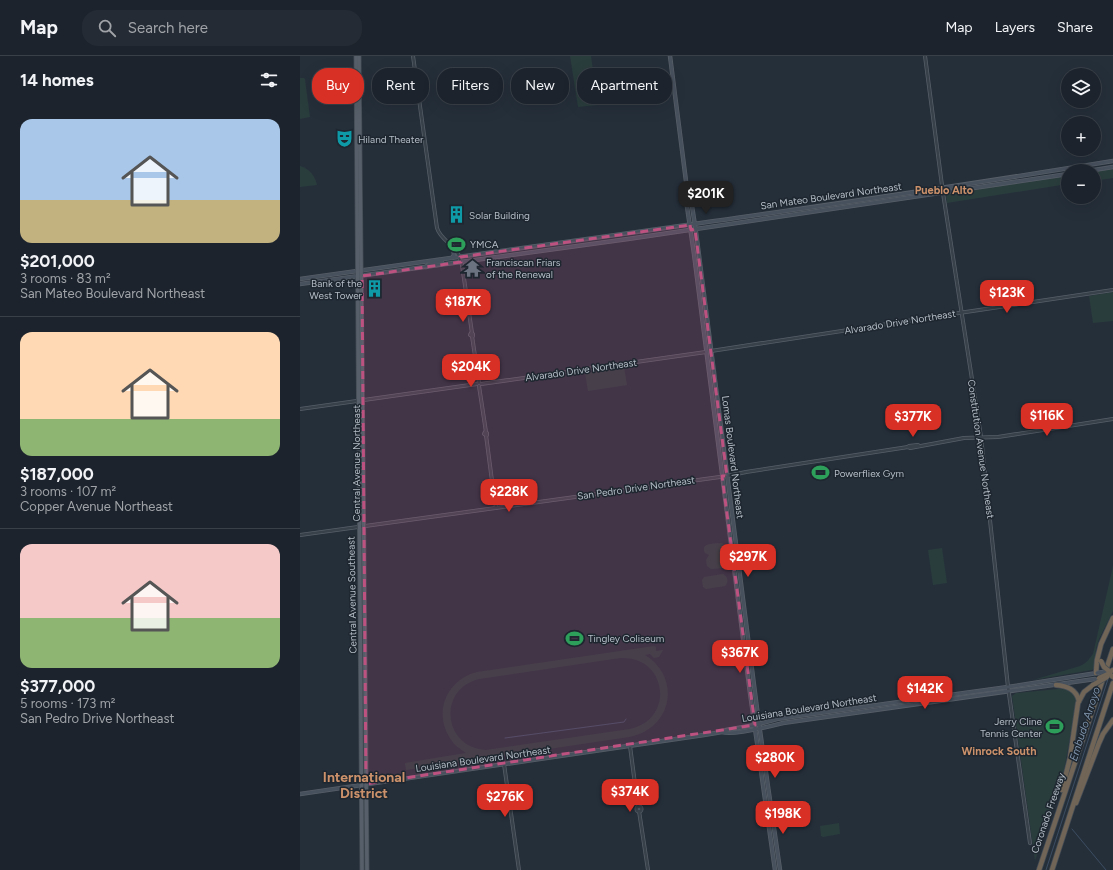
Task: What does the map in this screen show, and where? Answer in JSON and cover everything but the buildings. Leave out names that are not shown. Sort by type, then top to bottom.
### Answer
[{"type":"highway","points":[[1111,674],[1098,673],[1099,651],[1113,618]]},
{"type":"highway","name":"Coronado Freeway","points":[[1038,870],[1113,649]]},
{"type":"highway","points":[[1099,651],[1104,667],[1111,674]]},
{"type":"highway","points":[[1097,679],[1111,674]]},
{"type":"highway","points":[[1056,816],[1070,758],[1079,701],[1084,692],[1111,674]]},
{"type":"highway","name":"Coronado Freeway","points":[[1052,870],[1113,683]]},
{"type":"highway","points":[[1056,685],[1072,689],[1077,694],[1079,701]]},
{"type":"highway","points":[[1064,834],[1099,743],[1103,734],[1113,720]]},
{"type":"main road","name":"Central Avenue Southeast","points":[[356,56],[359,527],[364,785],[362,870]]},
{"type":"main road","name":"Central Avenue Northeast","points":[[360,56],[364,526],[364,785],[367,870]]},
{"type":"main road","name":"Lomas Boulevard Northeast","points":[[670,56],[687,189],[690,193],[695,229],[759,724],[780,870]]},
{"type":"main road","name":"San Mateo Boulevard Northeast","points":[[300,279],[690,225],[1113,161]]},
{"type":"main road","points":[[1101,169],[1113,167]]},
{"type":"main road","name":"San Mateo Boulevard Northeast","points":[[300,284],[691,230],[1061,175]]},
{"type":"main road","name":"Lomas Boulevard Northeast","points":[[687,189],[685,193],[775,870]]},
{"type":"main road","points":[[452,258],[454,255],[453,247]]},
{"type":"main road","points":[[426,267],[427,265],[443,261],[445,259]]},
{"type":"main road","name":"Louisiana Boulevard Northeast","points":[[300,794],[722,732],[727,734],[755,727],[759,724],[777,719],[1098,673]]},
{"type":"main road","name":"Louisiana Boulevard Northeast","points":[[755,727],[760,728],[785,723],[1097,679]]},
{"type":"street","points":[[413,56],[437,228],[443,238],[457,251],[461,262],[496,508]]},
{"type":"street","name":"Constitution Avenue Northeast","points":[[925,56],[942,188],[981,437],[1008,687],[1030,842]]},
{"type":"street","name":"Alvarado Drive Northeast","points":[[711,351],[1113,290]]},
{"type":"street","name":"Alvarado Drive Northeast","points":[[300,409],[706,352]]},
{"type":"street","name":"San Pedro Drive Northeast","points":[[300,535],[727,476],[908,447],[910,448],[964,438],[998,437],[1113,419]]},
{"type":"street","points":[[630,746],[638,807],[641,809],[639,812],[648,870]]},
{"type":"street","points":[[504,764],[519,870]]},
{"type":"highlighted area","points":[[690,225],[691,230],[695,229],[727,476],[722,476],[755,725],[366,784],[362,276],[461,262],[460,257]]},
{"type":"shaded area","points":[[570,56],[591,56],[593,68],[577,68],[577,101]]},
{"type":"shaded area","points":[[300,78],[305,79],[310,117],[300,119]]},
{"type":"shaded area","points":[[578,104],[598,105],[578,107]]},
{"type":"shaded area","points":[[300,166],[312,173],[317,185],[300,187]]},
{"type":"shaded area","points":[[1113,169],[1113,178],[1101,180],[1101,171]]},
{"type":"shaded area","points":[[1061,177],[1061,185],[947,203],[946,195],[948,194],[970,192],[973,190]]},
{"type":"shaded area","points":[[1113,292],[1113,321],[1093,323],[1089,296]]},
{"type":"shaded area","points":[[624,367],[627,385],[588,391],[585,373]]},
{"type":"shaded area","points":[[722,543],[726,546],[726,552],[723,554],[727,556],[728,564],[724,568],[711,569],[707,566],[706,560],[709,555],[705,553],[704,547],[709,544]]},
{"type":"shaded area","points":[[942,548],[947,583],[933,585],[928,550]]},
{"type":"shaded area","points":[[1113,566],[1113,611],[1099,639],[1096,649],[1095,669],[1033,680],[1080,666],[1093,654]]},
{"type":"shaded area","points":[[723,574],[727,579],[725,586],[706,589],[703,587],[702,580],[704,577]]},
{"type":"shaded area","points":[[654,646],[656,647],[656,651],[663,650],[659,657],[654,658],[650,654],[645,655],[657,665],[664,676],[668,689],[667,702],[663,714],[655,724],[644,732],[629,737],[406,770],[405,763],[466,753],[453,743],[446,731],[443,720],[443,709],[445,699],[457,682],[466,676],[477,672]],"holes":[[[620,658],[636,660],[648,666],[656,677],[660,689],[659,701],[654,713],[645,723],[630,729],[486,750],[472,747],[461,739],[454,729],[451,718],[451,705],[456,694],[465,685],[479,679]]]},
{"type":"shaded area","points":[[1058,689],[1070,691],[1077,700],[1064,770],[1035,861],[1012,696],[1016,693]]},
{"type":"shaded area","points":[[839,823],[840,834],[823,837],[821,836],[820,826]]},
{"type":"waterway","name":"Embudo Arroyo","points":[[1046,870],[1108,679]]},
{"type":"waterway","points":[[505,738],[624,722],[626,719]]},
{"type":"waterway","name":"Embudo Arroyo","points":[[1072,829],[1106,870]]},
{"type":"place","name":"Hiland Theater","points":[[345,139]]},
{"type":"place","name":"Solar Building","points":[[456,215]]},
{"type":"place","name":"YMCA","points":[[457,244]]},
{"type":"place","name":"Franciscan Friars of the Renewal","points":[[473,268]]},
{"type":"place","name":"Bank of the West Tower","points":[[375,289]]},
{"type":"place","name":"Powerfliex Gym","points":[[821,473]]},
{"type":"place","name":"Tingley Coliseum","points":[[575,638]]},
{"type":"place","name":"Jerry Cline Tennis Center","points":[[1055,727]]},
{"type":"district","name":"Pueblo Alto","points":[[944,190]]},
{"type":"district","name":"Winrock South","points":[[999,751]]},
{"type":"district","name":"International District","points":[[364,786]]}]
